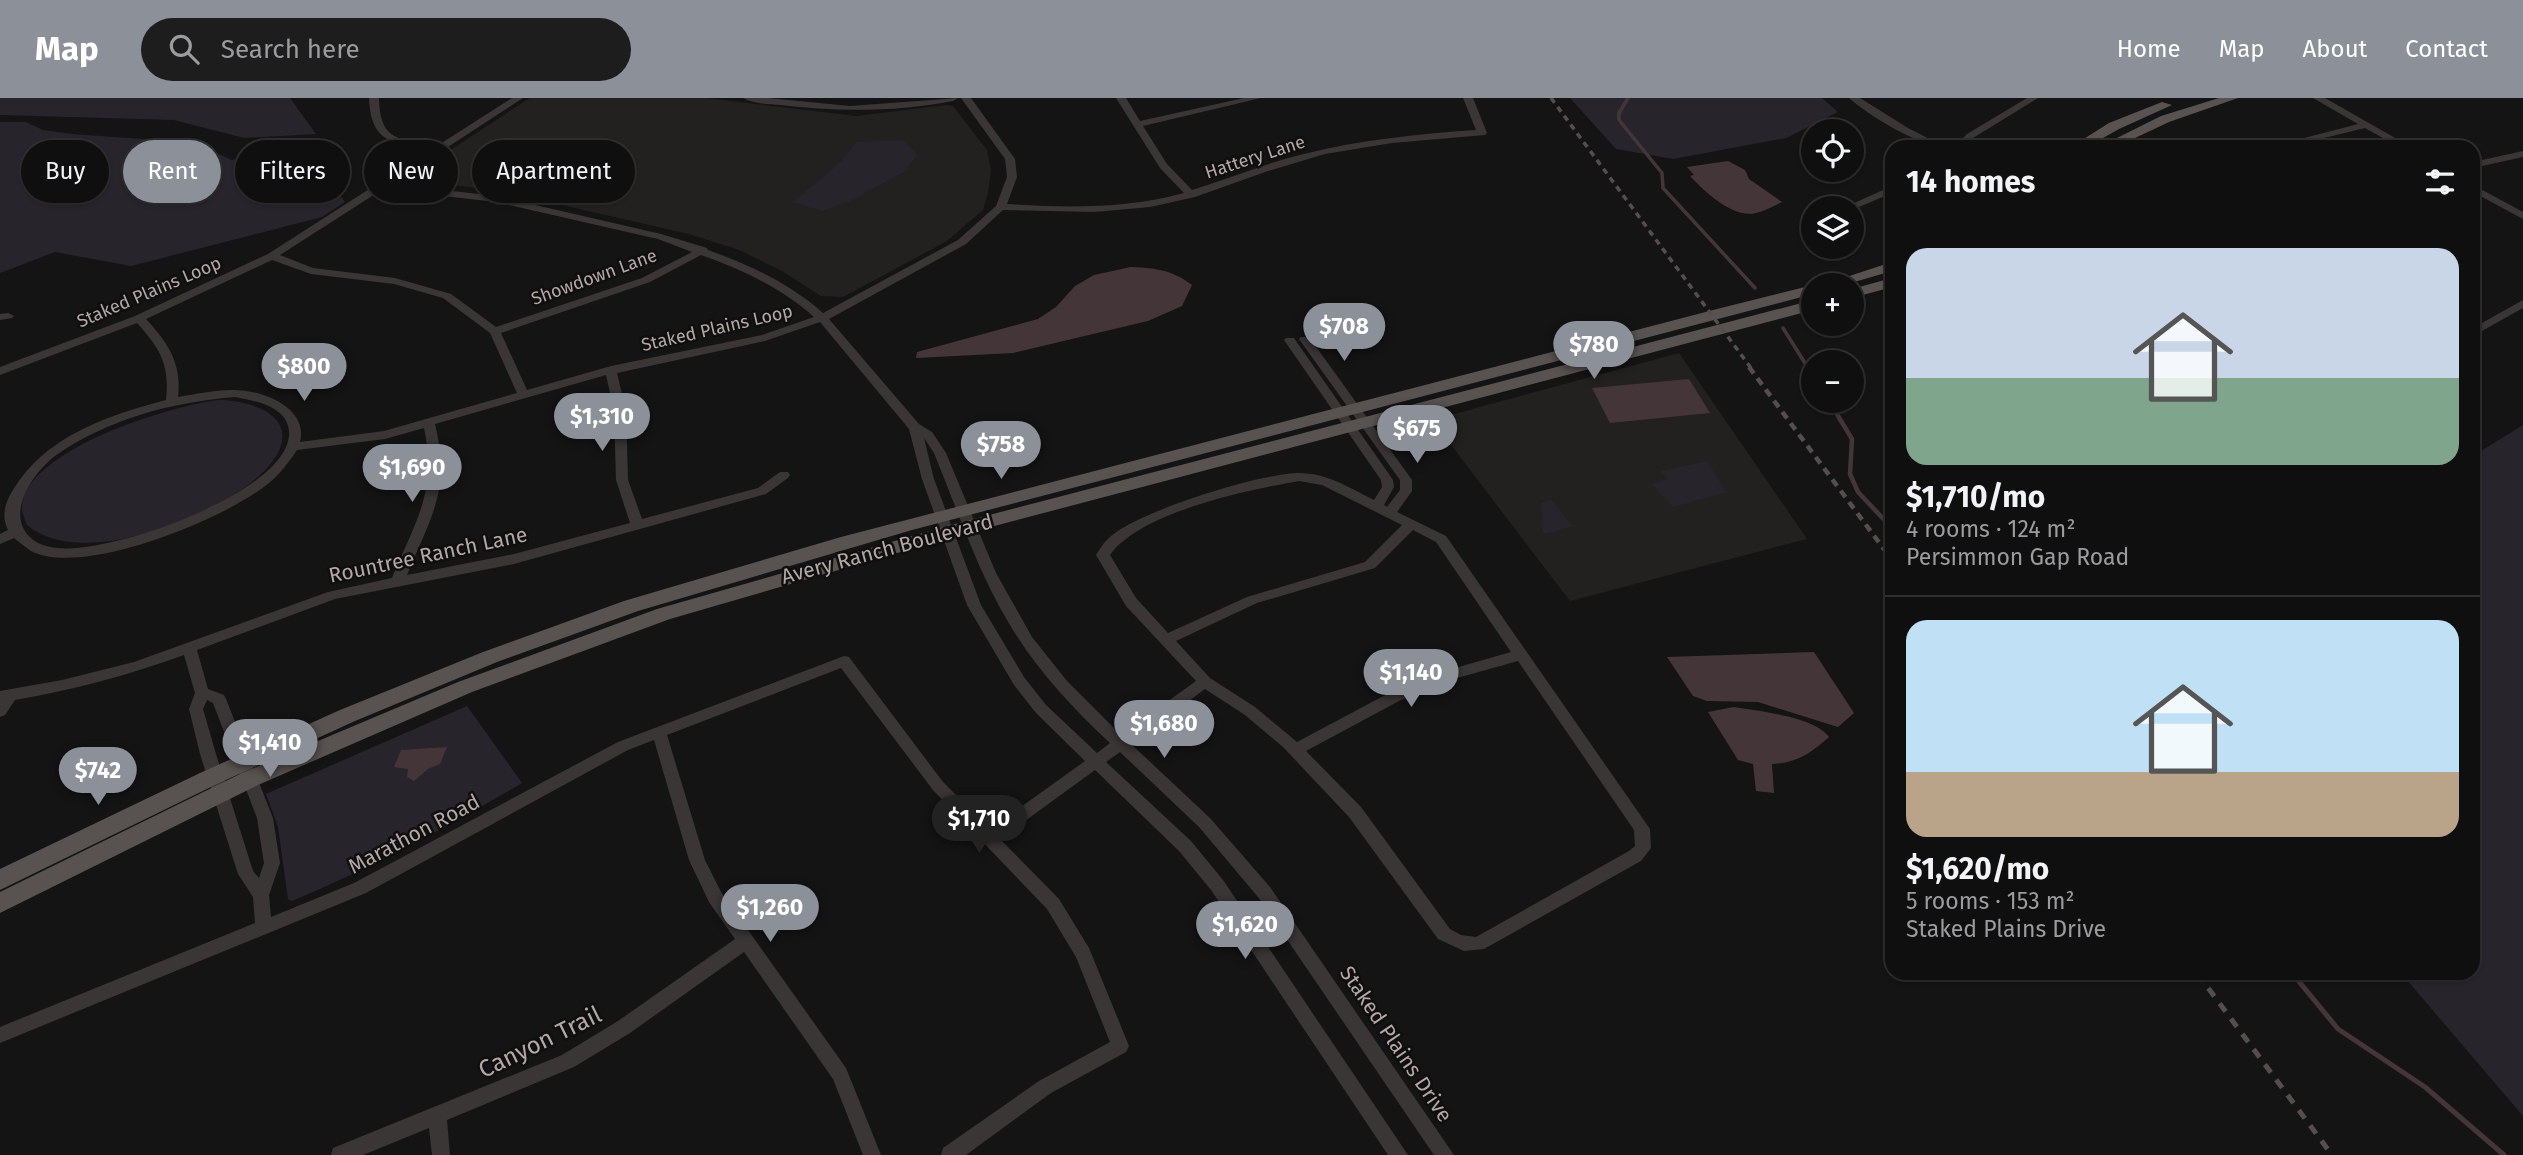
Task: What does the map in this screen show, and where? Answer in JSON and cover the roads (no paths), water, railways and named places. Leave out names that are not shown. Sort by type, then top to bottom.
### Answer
[{"type":"main road","points":[[2092,140],[2142,114],[2191,98]]},
{"type":"main road","points":[[2121,140],[2165,119],[2232,98]]},
{"type":"main road","points":[[1864,274],[1885,268]]},
{"type":"main road","points":[[1864,290],[1885,284]]},
{"type":"main road","name":"Avery Ranch Boulevard","points":[[0,880],[247,771],[582,642],[744,589],[944,524],[1362,415],[1801,292]]},
{"type":"main road","name":"Avery Ranch Boulevard","points":[[1362,415],[1801,308]]},
{"type":"main road","name":"Avery Ranch Boulevard","points":[[0,903],[218,784]]},
{"type":"street","points":[[374,98],[374,123],[389,137],[401,140]]},
{"type":"street","name":"Staked Plains Loop","points":[[452,140],[518,98]]},
{"type":"street","points":[[748,98],[861,111],[953,98]]},
{"type":"street","points":[[966,98],[1010,159],[1012,177],[1001,207]]},
{"type":"street","points":[[1121,98],[1163,166],[1191,195]]},
{"type":"street","points":[[1137,124],[1256,98]]},
{"type":"street","name":"Hattery Lane","points":[[1001,207],[1094,210],[1148,204],[1191,195],[1275,165],[1330,150],[1391,140],[1482,133],[1468,98]]},
{"type":"street","points":[[1854,98],[1926,140]]},
{"type":"street","points":[[1966,140],[2033,98]]},
{"type":"street","points":[[2318,98],[2393,140]]},
{"type":"street","points":[[2304,140],[2366,125]]},
{"type":"street","points":[[2480,163],[2523,154]]},
{"type":"street","points":[[1864,201],[1885,192]]},
{"type":"street","points":[[2480,192],[2523,216]]},
{"type":"street","name":"Staked Plains Drive","points":[[458,196],[510,202],[703,250],[777,284],[822,318],[914,427],[928,435],[940,453],[997,593],[1027,642],[1087,715],[1183,801],[1265,892],[1445,1155]]},
{"type":"street","name":"Staked Plains Loop","points":[[0,371],[139,318],[272,256],[364,197]]},
{"type":"street","name":"Staked Plains Loop","points":[[292,447],[385,435],[611,370],[765,338],[822,318],[962,242],[1001,207]]},
{"type":"street","name":"Showdown Lane","points":[[495,331],[646,280],[703,250]]},
{"type":"street","points":[[272,256],[324,274],[395,281],[435,291],[469,309],[495,331],[523,394]]},
{"type":"street","points":[[2480,328],[2523,303]]},
{"type":"street","points":[[139,318],[169,354],[173,364],[172,402]]},
{"type":"street","points":[[1305,339],[1406,480],[1406,491],[1384,509]]},
{"type":"street","points":[[1290,340],[1387,480],[1384,509]]},
{"type":"street","points":[[611,370],[620,411],[622,480],[637,524]]},
{"type":"street","points":[[235,393],[273,401],[291,414],[296,433],[292,447],[276,470],[248,492],[195,520],[139,542],[97,550],[55,551],[35,546],[15,532],[10,521],[10,509],[16,492],[40,463],[90,432],[172,402],[235,393]]},
{"type":"street","points":[[398,581],[433,498],[437,481],[438,465],[429,424]]},
{"type":"street","name":"Staked Plains Drive","points":[[914,427],[944,524],[974,605],[1007,664],[1041,709],[1185,846],[1217,885],[1399,1155]]},
{"type":"street","name":"Rountree Ranch Lane","points":[[5,696],[100,677],[190,649],[332,595],[514,559],[762,491],[783,475]]},
{"type":"street","points":[[1299,477],[1325,481],[1412,523],[1441,539],[1642,829],[1645,838],[1643,848],[1635,856],[1478,944],[1466,945],[1444,934],[1355,812],[1295,750],[1250,711],[1205,682],[1132,602],[1103,555],[1110,542],[1141,521],[1299,477]]},
{"type":"street","points":[[1166,640],[1252,600],[1370,565],[1412,523]]},
{"type":"street","points":[[0,539],[15,532]]},
{"type":"street","points":[[190,649],[202,694],[196,709],[246,874],[261,895]]},
{"type":"street","points":[[1295,750],[1394,697],[1446,676],[1522,654]]},
{"type":"street","name":"Marathon Road","points":[[0,1035],[360,888],[573,771],[659,733],[844,661],[938,786],[989,839]]},
{"type":"street","points":[[950,1155],[1045,1087],[1120,1046],[1083,953],[1066,923],[1053,904],[989,839],[1205,682]]},
{"type":"street","points":[[202,694],[219,699],[265,818],[272,863],[261,895],[264,927]]},
{"type":"street","points":[[0,711],[5,696]]},
{"type":"street","points":[[659,733],[697,860],[715,897],[744,942],[805,1021],[840,1074],[872,1155]]},
{"type":"street","name":"Canyon Trail","points":[[340,1155],[568,1061],[624,1027],[744,942]]},
{"type":"street","points":[[437,1116],[441,1155]]},
{"type":"waterway","points":[[1628,98],[1619,113],[1619,120],[1662,173],[1663,188],[1755,288]]},
{"type":"waterway","points":[[1783,328],[1801,357]]},
{"type":"waterway","points":[[1836,413],[1852,439],[1850,474],[1858,492],[1885,521]]},
{"type":"waterway","points":[[2298,980],[2338,1029],[2425,1087],[2504,1155]]},
{"type":"railway","points":[[1551,98],[1751,368]]},
{"type":"railway","points":[[1749,367],[1885,551]]},
{"type":"railway","points":[[2202,980],[2332,1155]]}]
